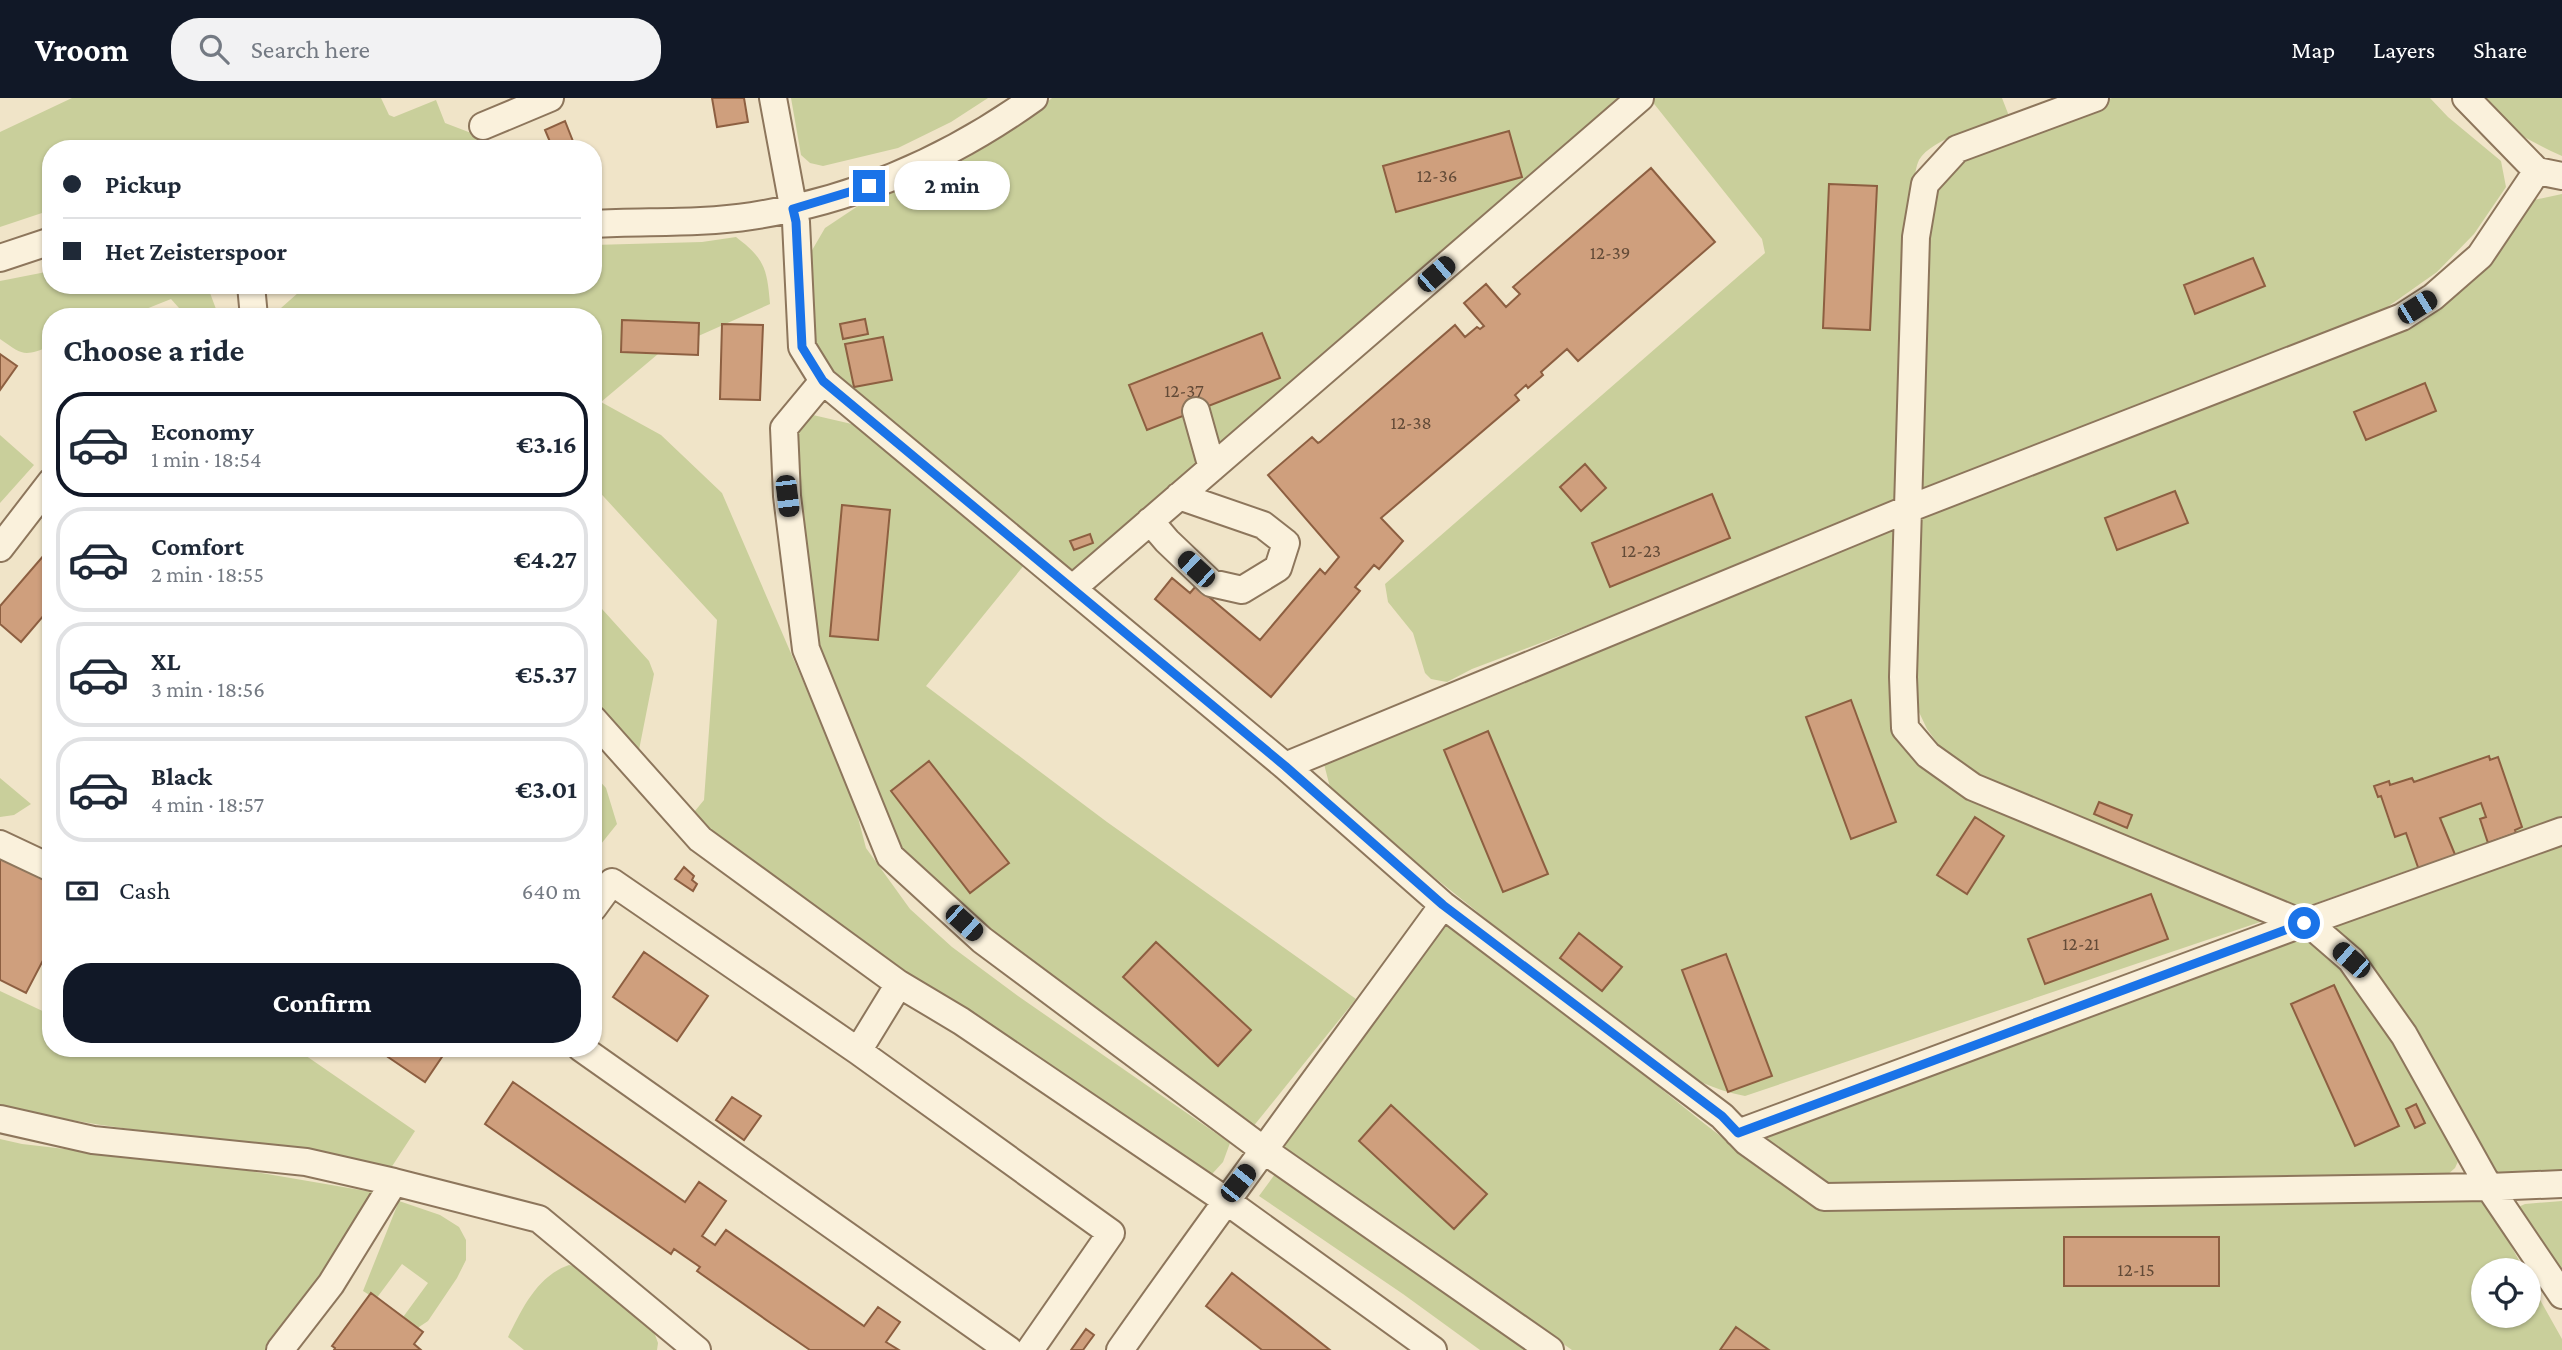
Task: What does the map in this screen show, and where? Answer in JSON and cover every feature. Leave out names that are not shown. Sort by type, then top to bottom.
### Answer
[{"type":"street","points":[[483,126],[551,98]]},
{"type":"street","points":[[773,98],[796,222],[802,347],[823,381],[1285,766],[1443,905],[1722,1116],[1747,1142],[1824,1197],[2562,1184]]},
{"type":"street","points":[[602,223],[707,220],[793,209],[849,193],[909,171],[969,142],[1034,98]]},
{"type":"street","points":[[1073,588],[1640,98]]},
{"type":"street","points":[[2095,98],[1957,149],[1925,184],[1916,237],[1903,677],[1905,728],[1928,755],[1973,788],[2314,928],[2351,960],[2404,1035],[2489,1187],[2562,1295]]},
{"type":"street","points":[[1285,766],[1908,509],[2402,317],[2433,297],[2480,256],[2549,174],[2466,98]]},
{"type":"street","points":[[602,219],[641,221]]},
{"type":"street","points":[[0,258],[42,244]]},
{"type":"street","points":[[0,268],[42,261]]},
{"type":"street","points":[[823,381],[783,428],[787,496],[806,649],[890,856],[982,940],[1265,1151],[1550,1350]]},
{"type":"street","points":[[1196,411],[1212,468]]},
{"type":"street","points":[[0,548],[42,494]]},
{"type":"street","points":[[1150,522],[1211,583],[1242,590],[1278,569],[1286,543],[1263,524],[1179,496]]},
{"type":"street","points":[[602,729],[700,839],[898,984],[961,1021],[1225,1200],[1433,1350]]},
{"type":"street","points":[[1738,1133],[2304,923],[2562,831]]},
{"type":"street","points":[[0,844],[42,864]]},
{"type":"street","points":[[602,896],[612,882],[858,1051],[1111,1233],[1030,1350]]},
{"type":"street","points":[[1120,1350],[1225,1200],[1265,1151],[1443,905]]},
{"type":"street","points":[[858,1051],[898,984]]},
{"type":"street","points":[[594,1057],[1009,1350]]},
{"type":"street","points":[[0,1119],[93,1140],[306,1162],[538,1219],[689,1348]]},
{"type":"street","points":[[280,1350],[331,1284],[394,1182]]},
{"type":"green space","points":[[72,98],[381,98],[389,115],[394,117],[436,100],[445,123],[479,136],[480,140],[42,140],[42,213],[0,227],[0,132]]},
{"type":"green space","points":[[791,98],[988,98],[951,122],[898,148],[823,166],[810,163],[801,155]]},
{"type":"green space","points":[[1052,98],[1624,98],[1071,577],[816,359],[804,275],[811,252],[825,228],[864,202],[921,182],[969,157],[1018,126]]},
{"type":"green space","points":[[2002,98],[2009,116],[1935,145],[1919,160],[1916,168],[1899,502],[1472,669],[1447,682],[1431,679],[1425,673],[1413,633],[1388,602],[1385,584],[1765,253],[1762,239],[1651,100]]},
{"type":"green space","points":[[2112,98],[2430,98],[2448,117],[2501,161],[2506,187],[2474,234],[2437,272],[2383,310],[1918,494],[1927,250],[1933,185],[1966,152]]},
{"type":"green space","points":[[2473,98],[2562,98],[2562,156],[2514,131]]},
{"type":"green space","points":[[2562,194],[2562,816],[2299,909],[2280,898],[2144,844],[1991,787],[1941,748],[1927,729],[1918,710],[1914,688],[1918,515],[2392,327],[2529,201]]},
{"type":"green space","points":[[736,237],[753,252],[766,273],[770,304],[658,354],[602,401],[602,308],[281,308],[297,294],[602,294],[602,245],[702,242]]},
{"type":"green space","points":[[42,273],[42,294],[210,294],[216,308],[179,308],[171,299],[148,308],[42,308],[42,349],[24,353],[0,339],[0,281]]},
{"type":"green space","points":[[602,403],[661,435],[722,493],[852,795],[866,848],[910,909],[952,947],[1018,996],[1230,1143],[1223,1162],[1203,1184],[732,862],[690,817],[704,800],[717,620],[602,495]]},
{"type":"green space","points":[[813,415],[856,425],[1025,564],[926,686],[1107,822],[1356,999],[1252,1128],[973,926],[888,835],[819,651],[804,587],[795,427]]},
{"type":"green space","points":[[0,435],[34,465],[0,503]]},
{"type":"green space","points":[[1898,523],[1893,663],[1926,761],[2275,917],[1745,1096],[1702,1083],[1663,1061],[1332,795],[1324,764]]},
{"type":"green space","points":[[602,609],[649,661],[654,674],[638,755],[602,714]]},
{"type":"green space","points":[[0,778],[31,804],[14,815],[0,817]]},
{"type":"green space","points":[[602,784],[606,788],[617,824],[602,843]]},
{"type":"green space","points":[[2562,836],[2562,1179],[2512,1180],[2491,1169],[2321,921]]},
{"type":"green space","points":[[1449,918],[1808,1204],[1832,1209],[2478,1199],[2492,1210],[2518,1258],[2471,1258],[2471,1328],[2541,1328],[2541,1301],[2562,1339],[2562,1350],[1572,1350],[1278,1147],[1381,1013]]},
{"type":"green space","points":[[2300,929],[2332,955],[2384,1024],[2461,1155],[2455,1168],[2446,1176],[1834,1189],[1768,1149],[1768,1115]]},
{"type":"green space","points":[[0,991],[42,1011],[42,1057],[308,1057],[415,1131],[389,1171],[246,1145],[0,1108]]},
{"type":"green space","points":[[0,1139],[22,1144],[238,1169],[378,1193],[266,1350],[0,1350]]},
{"type":"green space","points":[[1275,1174],[1532,1350],[1480,1350],[1259,1196]]},
{"type":"green space","points":[[399,1201],[440,1215],[459,1227],[466,1240],[466,1260],[457,1278],[428,1321],[410,1333],[398,1324],[428,1283],[402,1264],[376,1299],[363,1291]]},
{"type":"green space","points":[[2562,1201],[2562,1300],[2514,1209],[2525,1204]]},
{"type":"green space","points":[[569,1265],[579,1267],[654,1332],[658,1343],[657,1350],[524,1350],[508,1337],[539,1285]]},
{"type":"building","points":[[712,98],[744,98],[748,122],[717,127]]},
{"type":"building","points":[[565,121],[572,140],[549,140],[545,130]]},
{"type":"building","points":[[1509,131],[1522,177],[1396,212],[1383,166]]},
{"type":"building","points":[[1651,168],[1715,242],[1578,361],[1567,349],[1541,372],[1543,375],[1515,395],[1519,400],[1381,518],[1403,541],[1379,569],[1374,565],[1355,587],[1360,591],[1271,697],[1155,599],[1172,578],[1190,593],[1196,586],[1260,640],[1320,569],[1325,574],[1339,557],[1268,475],[1312,437],[1320,442],[1455,325],[1465,337],[1477,327],[1480,329],[1484,326],[1464,303],[1486,284],[1506,307],[1520,294],[1513,287]]},
{"type":"building","points":[[1829,184],[1877,186],[1870,330],[1823,328]]},
{"type":"building","points":[[2253,258],[2265,286],[2195,314],[2184,285]]},
{"type":"building","points":[[865,319],[868,334],[843,339],[840,324]]},
{"type":"building","points":[[622,320],[699,323],[698,355],[621,352]]},
{"type":"building","points":[[722,324],[763,325],[760,400],[720,399]]},
{"type":"building","points":[[1262,333],[1280,378],[1147,430],[1129,385]]},
{"type":"building","points":[[883,337],[892,380],[854,387],[845,344]]},
{"type":"building","points":[[0,354],[17,366],[0,390]]},
{"type":"building","points":[[2425,383],[2436,411],[2366,440],[2354,412]]},
{"type":"building","points":[[1585,464],[1606,488],[1581,511],[1560,487]]},
{"type":"building","points":[[2175,491],[2188,523],[2117,550],[2105,518]]},
{"type":"building","points":[[1712,494],[1730,538],[1610,587],[1592,543]]},
{"type":"building","points":[[842,505],[890,510],[878,640],[830,636]]},
{"type":"building","points":[[1090,534],[1093,543],[1074,550],[1070,541]]},
{"type":"building","points":[[42,557],[42,618],[21,642],[0,624],[0,606]]},
{"type":"building","points":[[1851,700],[1896,822],[1851,839],[1806,717]]},
{"type":"building","points":[[1488,731],[1548,874],[1503,892],[1444,750]]},
{"type":"building","points":[[2489,756],[2490,760],[2498,757],[2522,827],[2515,830],[2516,833],[2488,843],[2480,819],[2486,817],[2481,803],[2440,818],[2456,857],[2419,870],[2406,833],[2395,837],[2381,796],[2378,797],[2374,786],[2389,781],[2390,785],[2412,778],[2414,782]]},
{"type":"building","points":[[929,761],[1009,863],[970,893],[891,791]]},
{"type":"building","points":[[2099,802],[2132,815],[2127,828],[2094,814]]},
{"type":"building","points":[[1975,817],[2004,836],[1967,894],[1937,875]]},
{"type":"building","points":[[0,858],[42,876],[42,962],[26,993],[0,980]]},
{"type":"building","points":[[684,867],[694,876],[692,880],[697,884],[693,891],[675,879]]},
{"type":"building","points":[[2151,894],[2168,939],[2045,984],[2028,939]]},
{"type":"building","points":[[1579,933],[1622,967],[1602,991],[1560,958]]},
{"type":"building","points":[[1156,942],[1251,1030],[1218,1066],[1123,977]]},
{"type":"building","points":[[644,952],[708,996],[677,1041],[613,997]]},
{"type":"building","points":[[1726,954],[1772,1076],[1728,1092],[1682,970]]},
{"type":"building","points":[[2334,985],[2399,1126],[2355,1146],[2291,1004]]},
{"type":"building","points":[[388,1057],[442,1057],[425,1082]]},
{"type":"building","points":[[513,1082],[685,1202],[699,1182],[726,1201],[702,1236],[715,1245],[726,1230],[864,1326],[878,1307],[900,1322],[886,1342],[899,1350],[810,1350],[697,1271],[700,1267],[674,1249],[671,1254],[485,1124]]},
{"type":"building","points":[[732,1097],[761,1116],[744,1140],[716,1120]]},
{"type":"building","points":[[2416,1104],[2425,1123],[2415,1128],[2406,1109]]},
{"type":"building","points":[[1391,1105],[1487,1194],[1454,1229],[1359,1141]]},
{"type":"building","points":[[2064,1237],[2219,1237],[2219,1286],[2064,1286]]},
{"type":"building","points":[[1232,1273],[1330,1350],[1262,1350],[1206,1306]]},
{"type":"building","points":[[371,1293],[423,1332],[414,1344],[421,1350],[334,1350],[332,1346]]},
{"type":"building","points":[[1736,1327],[1769,1350],[1720,1350]]},
{"type":"building","points":[[1086,1329],[1094,1335],[1083,1350],[1071,1350]]},
{"type":"route","points":[[869,186],[793,209],[796,222],[802,347],[823,381],[1285,766],[1443,905],[1722,1116],[1738,1133],[2304,923]]}]
